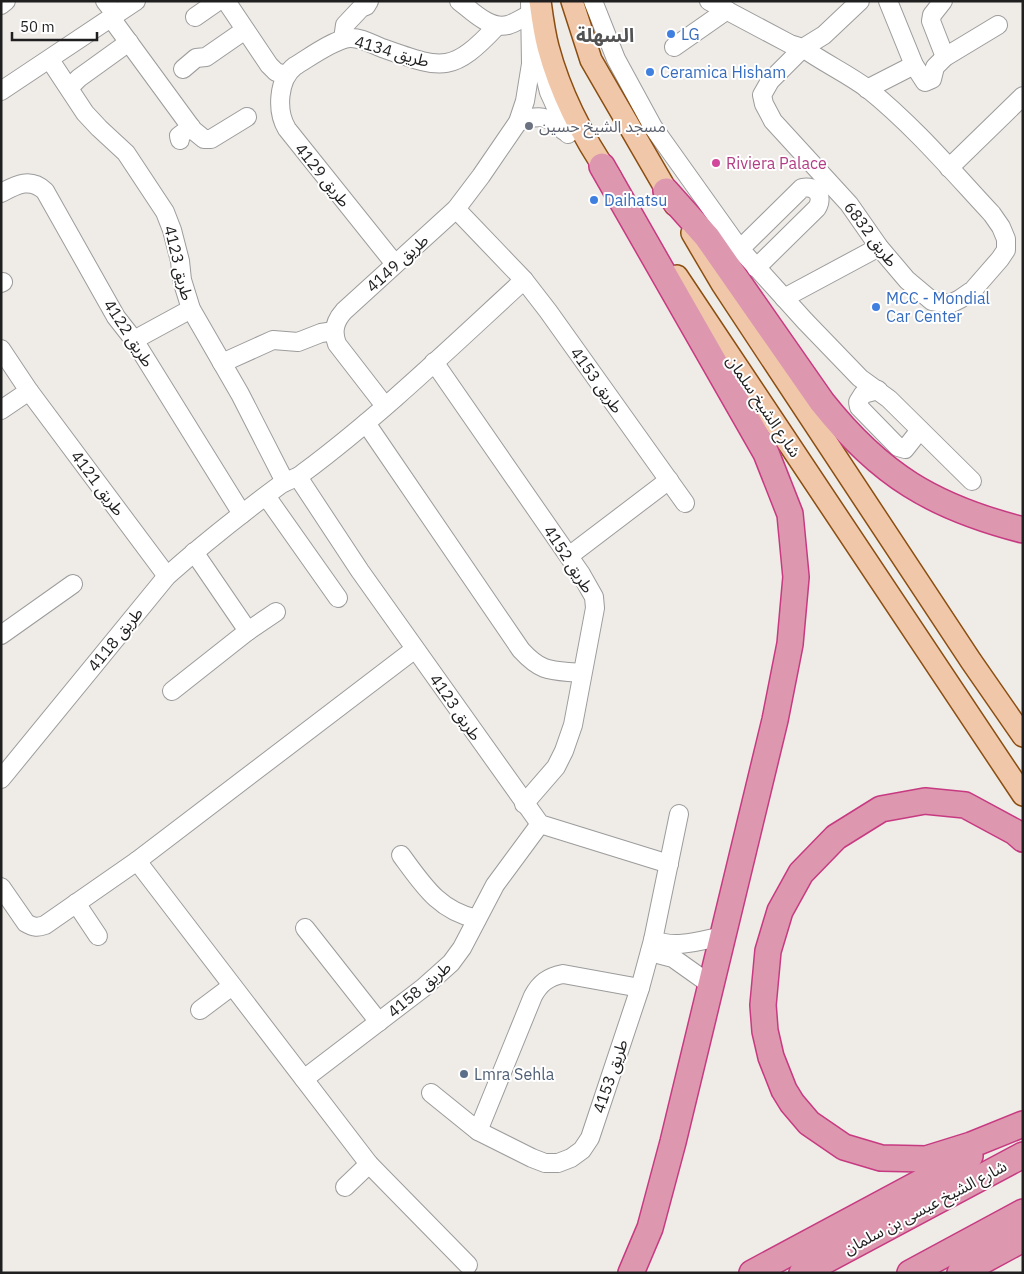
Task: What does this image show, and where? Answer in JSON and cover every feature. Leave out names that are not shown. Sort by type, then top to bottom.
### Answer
[{"type":"highway","points":[[599,161],[766,453],[790,514],[796,577],[790,644],[775,720],[673,1142],[650,1228],[631,1273]]},
{"type":"highway","points":[[666,191],[707,237],[740,267],[822,402],[849,434],[879,462],[911,486],[945,504],[981,518],[1023,530]]},
{"type":"highway","points":[[1023,839],[1015,832],[965,805],[925,801],[881,810],[836,837],[801,873],[780,911],[768,951],[763,1005],[765,1031],[771,1057],[784,1090],[809,1123],[844,1147],[881,1158],[926,1159],[971,1145],[1023,1125]]},
{"type":"highway","points":[[752,1273],[1023,1125]]},
{"type":"highway","name":"شارع الشيخ عيسى بن سلمان","points":[[802,1273],[1023,1155]]},
{"type":"highway","points":[[910,1273],[1023,1212]]},
{"type":"highway","points":[[960,1273],[1023,1239]]},
{"type":"main road","points":[[572,1],[591,60],[666,191]]},
{"type":"main road","name":"شارع الشيخ سلمان","points":[[532,6],[559,77],[585,136],[599,161],[1023,795]]},
{"type":"main road","name":"شارع الشيخ سلمان","points":[[740,267],[970,661],[1023,736]]},
{"type":"street","points":[[1,5],[6,1]]},
{"type":"street","points":[[1,91],[50,60],[111,11],[136,1]]},
{"type":"street","points":[[196,17],[218,1]]},
{"type":"street","points":[[226,1],[272,68],[286,76]]},
{"type":"street","points":[[344,39],[345,24],[361,8],[366,6],[369,1]]},
{"type":"street","points":[[460,1],[497,26],[507,26],[532,6],[543,74],[559,117],[568,134]]},
{"type":"street","points":[[592,1],[616,59],[653,127],[740,267],[784,298],[860,378],[889,398],[972,481]]},
{"type":"street","points":[[709,1],[790,44],[803,48],[824,35],[860,1]]},
{"type":"street","points":[[888,1],[914,65],[923,81],[927,82],[933,78],[936,64],[998,25]]},
{"type":"street","points":[[943,1],[932,15],[932,21],[945,57]]},
{"type":"street","name":"طريق 4149","points":[[334,331],[339,316],[456,209],[518,122],[525,100],[530,73],[532,6]]},
{"type":"street","points":[[674,47],[727,10]]},
{"type":"street","points":[[111,11],[156,92],[186,134],[211,139],[247,117]]},
{"type":"street","name":"طريق 4134","points":[[286,76],[295,66],[344,39],[357,39],[427,63],[442,64],[452,62],[477,47],[497,26]]},
{"type":"street","points":[[183,69],[196,58],[206,57],[245,30]]},
{"type":"street","points":[[69,88],[79,78],[129,42]]},
{"type":"street","name":"طريق 6832","points":[[803,48],[823,63],[867,89],[912,128],[992,214],[1001,227],[1006,239],[1006,250],[973,290],[960,299],[950,304],[932,301],[907,280],[879,247],[849,204],[773,121],[764,104],[762,95],[770,81],[803,48]]},
{"type":"street","name":"طريق 4123","points":[[50,60],[85,113],[98,128],[126,153],[164,212],[172,230],[180,261],[182,280],[191,308],[291,479],[540,824]]},
{"type":"street","points":[[867,89],[914,65]]},
{"type":"street","name":"طريق 4129","points":[[286,76],[282,84],[281,108],[284,125],[395,264]]},
{"type":"street","points":[[949,168],[1023,96]]},
{"type":"street","points":[[518,122],[539,116],[555,122],[599,161]]},
{"type":"street","name":"طريق 4122","points":[[1,194],[26,183],[36,185],[45,191],[116,317],[134,340],[242,514]]},
{"type":"street","name":"طريق 4153","points":[[456,209],[524,280],[685,503]]},
{"type":"street","points":[[784,298],[879,247]]},
{"type":"street","points":[[242,514],[366,423],[524,280]]},
{"type":"street","points":[[134,340],[191,308]]},
{"type":"street","points":[[222,363],[273,340],[298,342],[325,332],[334,331],[336,344],[340,350],[385,406]]},
{"type":"street","name":"طريق 4121","points":[[1,348],[29,391],[167,576]]},
{"type":"street","name":"طريق 4152","points":[[434,362],[569,556],[594,598],[595,608],[573,725],[556,767],[524,804]]},
{"type":"street","points":[[878,390],[859,397],[858,407],[898,447],[904,449],[908,447],[920,430]]},
{"type":"street","points":[[1,410],[29,391]]},
{"type":"street","points":[[366,423],[521,650],[529,659],[543,668],[582,673]]},
{"type":"street","points":[[569,556],[669,480]]},
{"type":"street","points":[[266,496],[338,598]]},
{"type":"street","name":"طريق 4118","points":[[1,779],[167,576],[242,514]]},
{"type":"street","points":[[194,552],[248,631]]},
{"type":"street","points":[[3,629],[72,584]]},
{"type":"street","points":[[172,691],[248,631],[276,612]]},
{"type":"street","points":[[1,887],[26,923],[39,927],[45,925],[137,861],[415,649]]},
{"type":"street","name":"طريق 4153","points":[[478,1131],[545,1163],[558,1163],[571,1158],[582,1150],[590,1138],[640,988],[651,946],[679,814]]},
{"type":"street","points":[[540,824],[669,864]]},
{"type":"street","name":"طريق 4158","points":[[304,1079],[430,983],[450,963],[462,948],[487,899],[504,871],[540,824]]},
{"type":"street","points":[[401,856],[420,882],[450,910],[462,916],[477,919]]},
{"type":"street","points":[[137,861],[370,1164],[468,1265]]},
{"type":"street","points":[[76,903],[98,936]]},
{"type":"street","points":[[306,928],[380,1022]]},
{"type":"street","points":[[651,946],[661,943],[677,945],[723,936]]},
{"type":"street","points":[[651,946],[673,958],[711,985]]},
{"type":"street","points":[[431,1094],[478,1131],[538,987],[553,976],[563,974],[640,988]]},
{"type":"street","points":[[200,1010],[232,986]]},
{"type":"street","points":[[345,1187],[370,1164]]},
{"type":"place","name":"LG","points":[[671,34]]},
{"type":"place","name":"Ceramica Hisham","points":[[650,72]]},
{"type":"place","name":"مسجد الشيخ حسين","points":[[529,126]]},
{"type":"place","name":"Riviera Palace","points":[[716,163]]},
{"type":"place","name":"Daihatsu","points":[[594,200]]},
{"type":"place","name":"MCC - Mondial Car Center","points":[[876,307]]},
{"type":"place","name":"Lmra Sehla","points":[[464,1074]]},
{"type":"district","name":"السهلة","points":[[605,35]]}]
